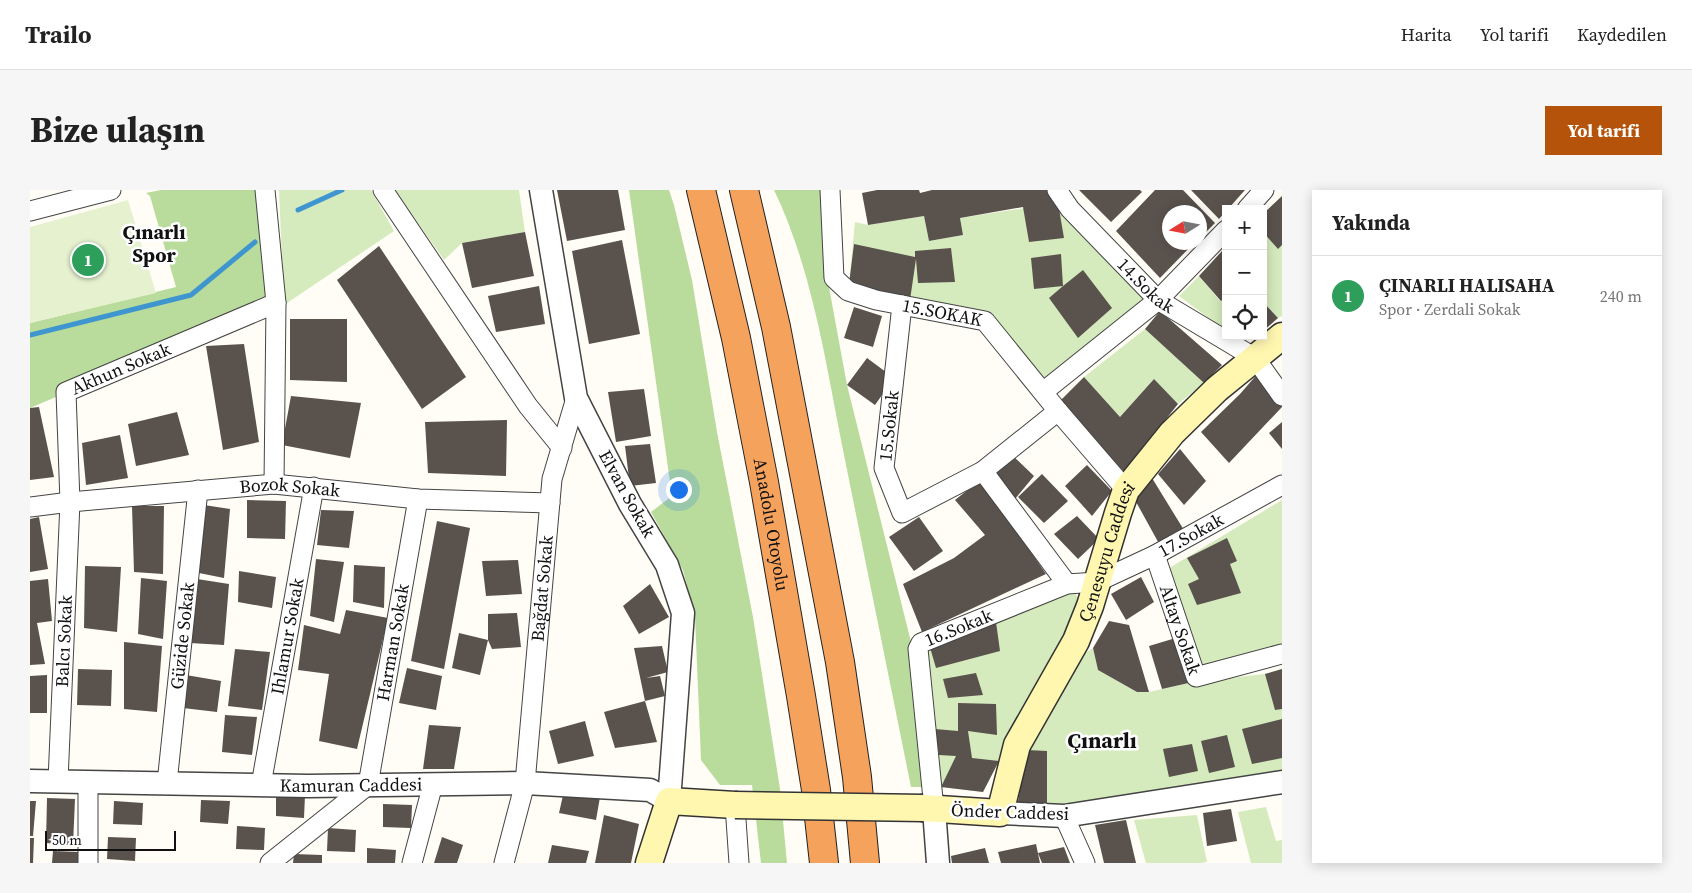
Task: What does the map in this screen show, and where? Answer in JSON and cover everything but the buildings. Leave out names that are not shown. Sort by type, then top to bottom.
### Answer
[{"type":"highway","name":"Anadolu Otoyolu","points":[[701,190],[736,338],[764,482],[816,790],[824,863]]},
{"type":"highway","points":[[744,190],[776,327],[840,662],[857,777],[865,863]]},
{"type":"main road","name":"Çenesuyu Caddesi","points":[[1000,813],[1017,745],[1076,641],[1090,606],[1126,490],[1172,433],[1218,389],[1282,336]]},
{"type":"main road","name":"Önder Caddesi","points":[[669,801],[735,805],[928,808],[1000,813]]},
{"type":"main road","points":[[650,863],[669,801]]},
{"type":"street","points":[[30,211],[111,190]]},
{"type":"street","points":[[265,190],[276,303],[274,484]]},
{"type":"street","points":[[383,190],[528,406],[562,448]]},
{"type":"street","name":"Elvan Sokak","points":[[541,190],[576,398],[630,504],[667,565],[683,613],[669,801]]},
{"type":"street","name":"15.SOKAK","points":[[830,190],[834,278],[848,291],[876,300],[985,321],[1058,411],[1126,490]]},
{"type":"street","name":"14.Sokak","points":[[1057,190],[1070,209],[1158,300],[1255,358]]},
{"type":"street","points":[[1250,205],[1264,190]]},
{"type":"street","points":[[1043,392],[1158,300],[1222,234]]},
{"type":"street","name":"Akhun Sokak","points":[[70,502],[66,392],[276,303]]},
{"type":"street","name":"15.Sokak","points":[[902,305],[884,468],[902,513],[983,470],[1058,411]]},
{"type":"street","points":[[1255,358],[1282,396]]},
{"type":"street","name":"Bağdat Sokak","points":[[504,863],[525,783],[552,479],[576,398]]},
{"type":"street","points":[[983,470],[1068,584]]},
{"type":"street","name":"Bozok Sokak","points":[[30,507],[274,484],[418,499],[550,503]]},
{"type":"street","name":"17.Sokak","points":[[1097,582],[1155,555],[1282,485]]},
{"type":"street","name":"Ihlamur Sokak","points":[[261,785],[314,487]]},
{"type":"street","name":"Güzide Sokak","points":[[167,784],[198,490]]},
{"type":"street","name":"Harman Sokak","points":[[368,785],[418,499]]},
{"type":"street","name":"Balcı Sokak","points":[[58,782],[70,502]]},
{"type":"street","name":"Altay Sokak","points":[[1155,555],[1196,677],[1282,654]]},
{"type":"street","name":"16.Sokak","points":[[928,808],[918,649],[921,643],[1068,584],[1097,582]]},
{"type":"street","name":"Kamuran Caddesi","points":[[30,781],[261,785],[525,783],[650,790],[669,801]]},
{"type":"street","points":[[88,782],[88,863]]},
{"type":"street","name":"Önder Caddesi","points":[[1000,813],[1064,816],[1282,782]]},
{"type":"street","points":[[412,863],[433,784]]},
{"type":"street","points":[[270,863],[368,785]]},
{"type":"street","points":[[735,805],[739,863]]},
{"type":"street","points":[[928,808],[938,863]]},
{"type":"street","points":[[1064,816],[1085,863]]},
{"type":"green space","points":[[161,190],[258,190],[270,306],[30,408],[30,323],[176,287],[150,196],[146,193]]},
{"type":"green space","points":[[279,190],[371,190],[394,231],[284,305]]},
{"type":"green space","points":[[395,190],[519,190],[525,232],[462,243],[444,260]]},
{"type":"green space","points":[[629,190],[669,190],[692,280],[717,432],[753,617],[780,789],[787,863],[761,863],[752,785],[720,785],[701,760],[695,617],[683,570],[651,512],[672,496]]},
{"type":"green space","points":[[774,190],[821,190],[826,271],[847,385],[912,646],[926,787],[911,787],[816,315],[798,251]]},
{"type":"green space","points":[[128,200],[156,293],[30,323],[30,227]]},
{"type":"green space","points":[[1058,203],[1149,300],[1045,383],[989,316],[849,284],[855,222],[868,225],[924,216],[929,241],[963,235],[960,218]]},
{"type":"green space","points":[[1267,235],[1282,245],[1282,316],[1278,318],[1267,306]]},
{"type":"green space","points":[[1199,276],[1220,301],[1222,299],[1222,328],[1179,296]]},
{"type":"green space","points":[[1145,329],[1204,383],[1178,404],[1153,380],[1120,417],[1084,377]]},
{"type":"green space","points":[[1282,500],[1282,654],[1196,677],[1161,573]]},
{"type":"green space","points":[[1074,590],[1080,603],[983,792],[941,787],[939,755],[924,654],[929,644]]},
{"type":"green space","points":[[1093,648],[1098,670],[1137,692],[1149,692],[1193,682],[1265,674],[1282,669],[1282,782],[1047,815],[1027,750],[1076,659]]},
{"type":"green space","points":[[1266,807],[1276,841],[1282,840],[1282,863],[1251,863],[1238,812]]},
{"type":"green space","points":[[1197,815],[1207,862],[1146,863],[1134,820]]},
{"type":"waterway","points":[[298,210],[342,190]]},
{"type":"waterway","points":[[30,335],[191,295],[255,242]]},
{"type":"place","name":"ÇINARLI HALISAHA","points":[[88,260]]},
{"type":"district","name":"Çınarlı Spor","points":[[154,244]]},
{"type":"district","name":"Çınarlı","points":[[1102,740]]}]
